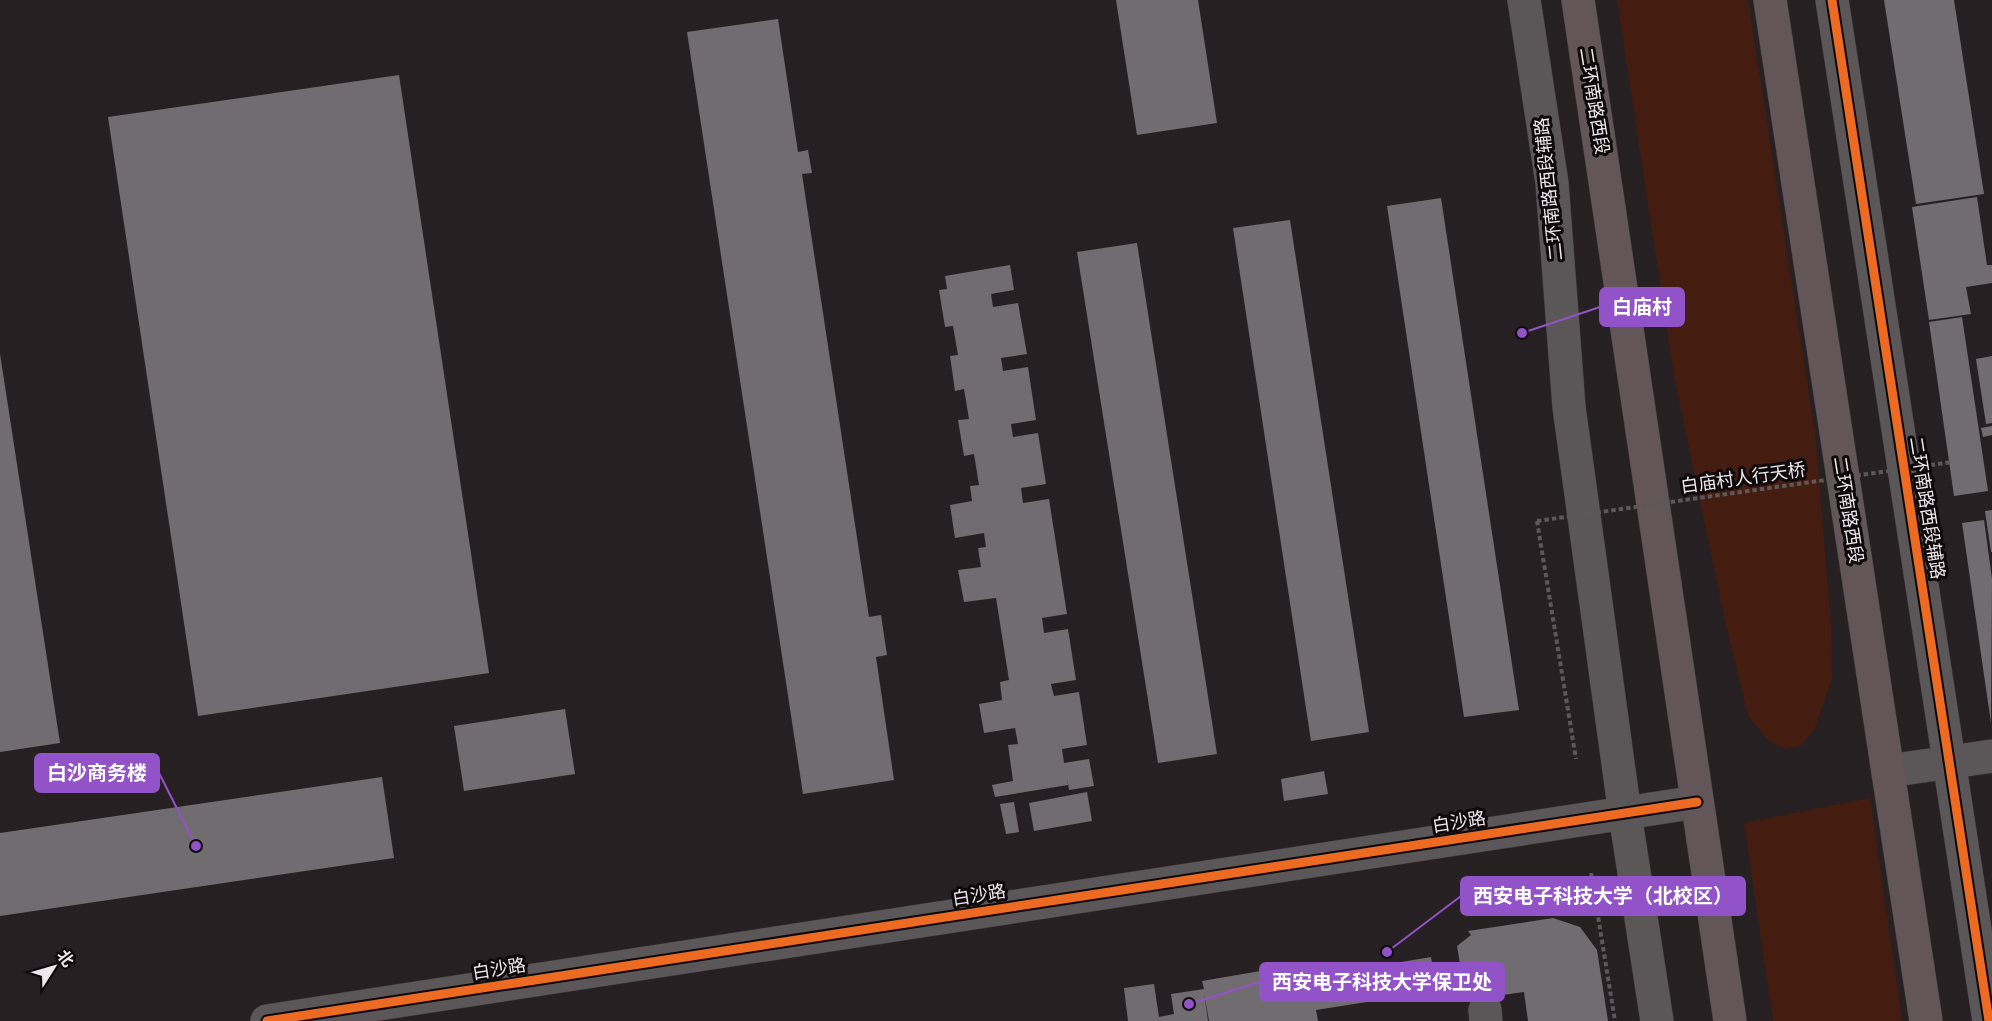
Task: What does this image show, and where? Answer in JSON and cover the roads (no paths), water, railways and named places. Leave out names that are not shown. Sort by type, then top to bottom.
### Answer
[{"type":"highway","name":"二环南路西段","points":[[1578,0],[1730,1021]]},
{"type":"highway","name":"二环南路西段","points":[[1770,0],[1926,1021]]},
{"type":"street","name":"二环南路西段辅路","points":[[1524,0],[1552,183],[1569,406],[1625,814],[1657,1021]]},
{"type":"street","name":"二环南路西段辅路","points":[[1832,0],[1989,1021]]},
{"type":"street","points":[[1888,771],[1992,756]]},
{"type":"street","name":"白沙路","points":[[267,1021],[1696,802]]},
{"type":"place","name":"白庙村","points":[[1522,333]]},
{"type":"place","name":"白沙商务楼","points":[[196,846]]},
{"type":"place","name":"西安电子科技大学（北校区）","points":[[1387,952]]},
{"type":"place","name":"西安电子科技大学保卫处","points":[[1189,1004]]}]
